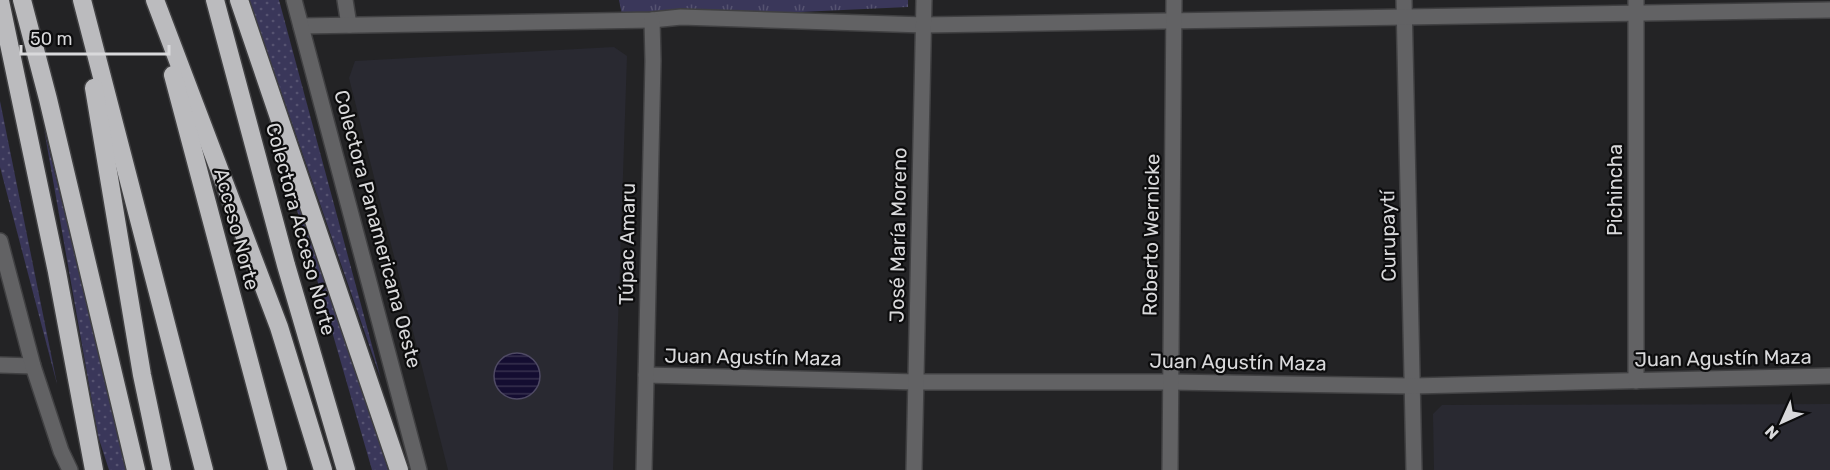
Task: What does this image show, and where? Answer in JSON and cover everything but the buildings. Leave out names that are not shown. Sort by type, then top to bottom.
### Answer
[{"type":"highway","points":[[22,0],[48,99],[136,470]]},
{"type":"highway","points":[[80,0],[142,375],[162,470]]},
{"type":"highway","points":[[80,0],[204,470]]},
{"type":"highway","points":[[154,0],[279,327],[323,470]]},
{"type":"highway","name":"Acceso Norte","points":[[154,0],[278,470]]},
{"type":"highway","name":"Colectora Acceso Norte","points":[[215,0],[286,266],[346,470]]},
{"type":"highway","points":[[239,0],[399,470]]},
{"type":"highway","points":[[0,1],[57,272],[94,470]]},
{"type":"street","name":"Colectora Panamericana Oeste","points":[[294,0],[419,470]]},
{"type":"street","points":[[345,0],[349,25]]},
{"type":"street","name":"José María Moreno","points":[[914,470],[924,0]]},
{"type":"street","name":"Roberto Wernicke","points":[[1170,470],[1174,0]]},
{"type":"street","name":"Curupaytí","points":[[1404,0],[1414,470]]},
{"type":"street","points":[[301,26],[652,20],[681,17],[924,25],[1270,18],[1404,18],[1636,7],[1830,10]]},
{"type":"street","name":"Pichincha","points":[[1636,7],[1636,381]]},
{"type":"street","name":"Túpac Amaru","points":[[644,470],[652,20]]},
{"type":"street","points":[[0,241],[33,366],[61,452],[70,470]]},
{"type":"street","points":[[0,365],[33,366]]},
{"type":"street","name":"Juan Agustín Maza","points":[[646,375],[916,382],[1171,382],[1413,386],[1830,376]]},
{"type":"shaded area","points":[[614,47],[627,56],[613,470],[448,470],[349,78],[355,61]]},
{"type":"shaded area","points":[[517,353],[533,360],[540,376],[533,392],[517,399],[501,392],[494,376],[501,360]]},
{"type":"shaded area","points":[[1830,404],[1830,470],[1434,470],[1433,414],[1442,405]]},
{"type":"green space","points":[[249,0],[279,0],[381,379]]},
{"type":"green space","points":[[619,0],[908,0],[908,7],[623,20]]},
{"type":"green space","points":[[264,96],[375,426],[388,470],[372,470]]},
{"type":"green space","points":[[0,101],[57,384],[0,167]]},
{"type":"green space","points":[[44,129],[128,470],[109,470],[98,436]]}]
